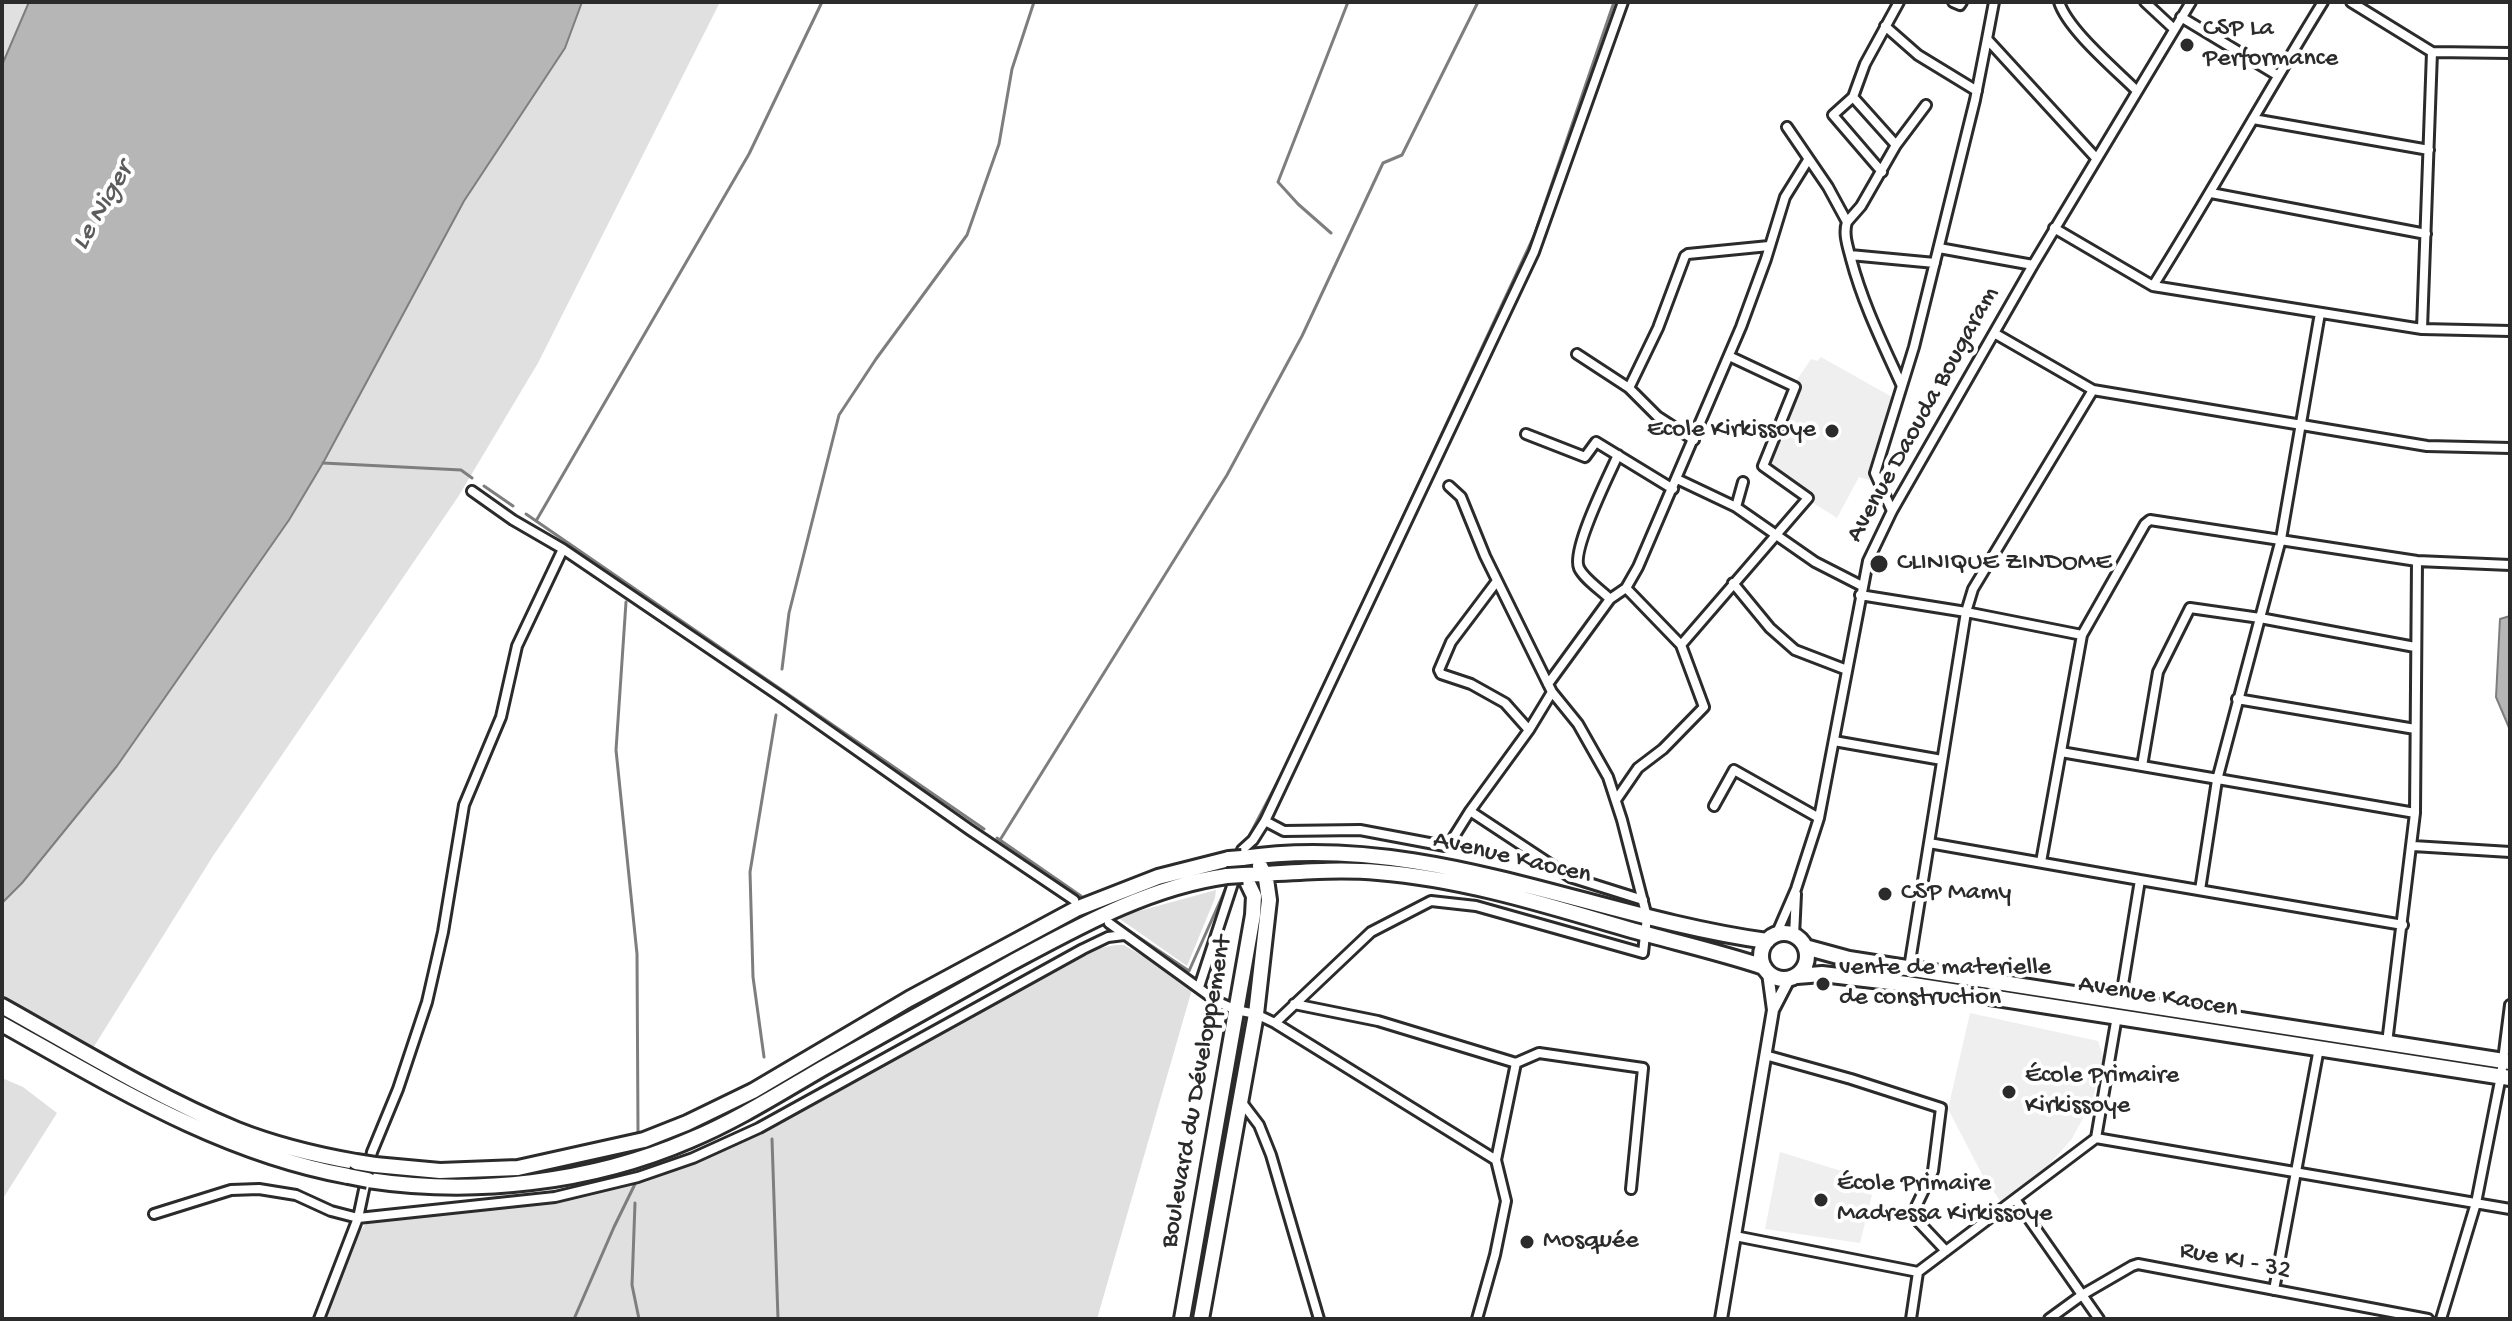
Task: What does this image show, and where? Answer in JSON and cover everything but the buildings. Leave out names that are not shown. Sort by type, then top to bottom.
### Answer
[{"type":"highway","name":"Avenue Kaocen","points":[[116,1078],[237,1130],[320,1155],[375,1165],[440,1171],[518,1168],[624,1146],[687,1123],[753,1091],[909,999],[1076,909],[1158,877],[1238,858],[1270,854],[1320,852],[1462,869],[1726,935],[1772,938]]},
{"type":"highway","points":[[1238,858],[1256,861],[1263,874]]},
{"type":"highway","name":"Avenue Kaocen","points":[[116,1078],[185,1124],[257,1153],[319,1171],[368,1180],[418,1186],[470,1187],[536,1181],[628,1161],[689,1141],[1094,918],[1146,897],[1227,876],[1323,870],[1376,871],[1436,879],[1501,892],[1721,952],[1766,970]]},
{"type":"highway","points":[[1269,900],[1279,883],[1299,872]]},
{"type":"highway","name":"Boulevard du Développement","points":[[1201,1319],[1256,1014],[1269,900],[1263,874]]},
{"type":"highway","name":"Boulevard du Développement","points":[[1182,1319],[1255,900],[1252,888],[1243,875]]},
{"type":"highway","points":[[1787,934],[1799,941],[1806,963],[1793,977],[1774,977],[1766,970],[1761,954],[1772,938],[1787,934]]},
{"type":"highway","name":"Avenue Kaocen","points":[[1799,941],[1849,959],[2319,1048],[2506,1069]]},
{"type":"highway","name":"Avenue Kaocen","points":[[1793,977],[1822,974],[2119,1008],[2387,1043],[2506,1069]]},
{"type":"highway","points":[[2,1006],[116,1078]]},
{"type":"highway","points":[[2,1024],[116,1078]]},
{"type":"highway","points":[[1211,1161],[1229,1164]]},
{"type":"highway","points":[[1201,1216],[1219,1220]]},
{"type":"street","points":[[1199,987],[1231,894],[1242,850],[1253,840],[1265,821],[1534,252],[1623,2]]},
{"type":"street","points":[[1882,172],[1833,113],[1853,97],[1865,64],[1899,2]]},
{"type":"street","points":[[1953,2],[1960,5],[1962,2]]},
{"type":"street","points":[[1892,511],[1875,473],[1914,347],[1977,91],[1994,2]]},
{"type":"street","points":[[2059,2],[2063,13],[2086,41],[2137,91]]},
{"type":"street","points":[[2145,2],[2174,29]]},
{"type":"street","name":"Avenue Daouda Bougaram","points":[[1772,938],[1796,889],[1819,818],[1868,561],[1892,511],[2054,228],[2191,2]]},
{"type":"street","points":[[2153,286],[2323,2]]},
{"type":"street","points":[[2351,2],[2432,52],[2510,53]]},
{"type":"street","points":[[2181,17],[2277,75]]},
{"type":"street","points":[[1885,26],[1918,55],[1977,91]]},
{"type":"street","points":[[1987,39],[2096,158]]},
{"type":"street","points":[[2422,329],[2432,52]]},
{"type":"street","points":[[1853,97],[1896,145]]},
{"type":"street","points":[[1901,385],[1858,289],[1845,228],[1896,145],[1926,105]]},
{"type":"street","points":[[2253,119],[2429,150]]},
{"type":"street","points":[[1787,127],[1828,187],[1847,222]]},
{"type":"street","points":[[1265,821],[1284,831],[1360,830],[1445,846],[1450,843],[1529,730],[1550,688],[1610,599],[1626,588],[1638,567],[1729,356],[1785,197],[1808,160]]},
{"type":"street","points":[[2211,193],[2426,234]]},
{"type":"street","points":[[2054,228],[2153,286],[2422,329],[2510,331]]},
{"type":"street","points":[[1629,388],[1658,328],[1682,259],[1688,254],[1769,246]]},
{"type":"street","points":[[1939,248],[2033,265]]},
{"type":"street","points":[[1850,255],[1935,263]]},
{"type":"street","points":[[2200,890],[2217,780],[2281,539],[2320,313]]},
{"type":"street","points":[[1994,333],[2093,390],[2427,446],[2510,448]]},
{"type":"street","points":[[1577,354],[1629,388],[1657,416],[1694,440]]},
{"type":"street","points":[[1681,645],[1808,498],[1763,466],[1795,387],[1729,356]]},
{"type":"street","points":[[1909,968],[1966,612],[1973,589],[2093,390]]},
{"type":"street","points":[[1526,434],[1585,457],[1596,442],[1673,489]]},
{"type":"street","points":[[1610,599],[1580,570],[1577,560],[1587,524],[1618,455]]},
{"type":"street","points":[[1677,479],[1736,507],[1861,591],[2082,635]]},
{"type":"street","points":[[1736,507],[1743,482]]},
{"type":"street","points":[[1275,1023],[1371,932],[1431,901],[1476,906],[1643,953],[1647,917],[1608,777],[1578,724],[1550,688],[1497,581],[1461,497],[1449,486]]},
{"type":"street","points":[[472,491],[784,699],[1074,900]]},
{"type":"street","points":[[2041,862],[2082,635],[2150,520],[2417,561],[2510,565]]},
{"type":"street","points":[[319,1319],[358,1218],[372,1152],[398,1089],[427,1002],[443,932],[464,805],[501,717],[517,646],[563,549]]},
{"type":"street","points":[[2387,1043],[2413,846],[2417,561]]},
{"type":"street","points":[[1497,581],[1451,642],[1439,670],[1441,674],[1471,684],[1505,703],[1529,730]]},
{"type":"street","points":[[1733,583],[1770,628],[1795,650],[1847,670]]},
{"type":"street","points":[[1616,800],[1638,768],[1663,749],[1704,707],[1681,645],[1626,588]]},
{"type":"street","points":[[2142,766],[2158,672],[2187,610],[2193,607],[2415,647]]},
{"type":"street","points":[[2237,699],[2415,729]]},
{"type":"street","points":[[1834,741],[1942,760]]},
{"type":"street","points":[[2061,752],[2415,813]]},
{"type":"street","points":[[1714,806],[1734,770],[1819,818]]},
{"type":"street","points":[[1470,811],[1570,877],[1643,900]]},
{"type":"street","points":[[1929,843],[2403,925]]},
{"type":"street","points":[[2413,846],[2510,852]]},
{"type":"street","points":[[1911,1319],[1918,1272],[2096,1138],[2140,880]]},
{"type":"street","name":"Avenue Daouda Bougaram","points":[[1796,889],[1799,941]]},
{"type":"street","points":[[1109,923],[1218,1002],[1275,1023],[1496,1160]]},
{"type":"street","points":[[154,1214],[231,1190],[259,1189],[296,1195],[331,1211],[358,1218],[555,1197],[638,1177],[693,1158],[759,1128],[1083,949],[1108,937],[1124,935]]},
{"type":"street","points":[[1721,1319],[1773,1010],[1766,970]]},
{"type":"street","points":[[1773,1010],[1793,977]]},
{"type":"street","points":[[1293,1004],[1378,1021],[1516,1063],[1539,1053],[1643,1068],[1631,1189]]},
{"type":"street","points":[[2441,1319],[2476,1203],[2506,1069],[2510,1005]]},
{"type":"street","points":[[2274,1290],[2319,1048]]},
{"type":"street","points":[[1765,1055],[1941,1108],[1933,1171],[1912,1215],[1946,1251]]},
{"type":"street","points":[[1477,1319],[1506,1201],[1496,1160],[1516,1063]]},
{"type":"street","points":[[1240,1100],[1259,1125],[1271,1155],[1319,1319]]},
{"type":"street","points":[[2096,1138],[2510,1209]]},
{"type":"street","points":[[2015,1199],[2099,1319]]},
{"type":"street","points":[[1735,1236],[1918,1272]]},
{"type":"street","name":"Rue KI - 32","points":[[2049,1319],[2082,1295],[2138,1264],[2428,1319]]},
{"type":"shaded area","points":[[2,2],[29,2],[2,65]]},
{"type":"shaded area","points":[[582,2],[720,2],[538,363],[458,497],[213,856],[93,1048],[2,998],[2,903],[22,883],[117,766],[289,520],[464,201],[565,48]]},
{"type":"shaded area","name":"Ecole Kirkissoye","points":[[1821,357],[1901,402],[1878,475],[1873,481],[1859,477],[1837,518],[1756,467],[1790,385],[1795,383],[1811,359],[1817,361]]},
{"type":"shaded area","points":[[1216,890],[1187,966],[1117,917]]},
{"type":"shaded area","points":[[1124,945],[1193,986],[1097,1319],[325,1319],[357,1235],[373,1220],[558,1201],[646,1182],[721,1151],[793,1116],[1061,964],[1095,949]]},
{"type":"shaded area","points":[[1970,1013],[2098,1041],[2104,1059],[2091,1104],[2071,1140],[2045,1169],[2001,1202],[1984,1178],[1948,1109]]},
{"type":"shaded area","points":[[2,1078],[23,1087],[57,1113],[2,1200]]},
{"type":"shaded area","points":[[1780,1152],[1864,1178],[1860,1190],[1872,1195],[1860,1243],[1765,1229]]},
{"type":"water","name":"Le Niger","points":[[29,2],[582,2],[565,48],[464,201],[289,520],[117,766],[22,883],[2,903],[2,65]]},
{"type":"water","points":[[2510,616],[2510,730],[2496,697],[2500,619]]},
{"type":"waterway","points":[[536,521],[749,154],[822,2]]},
{"type":"waterway","points":[[782,669],[789,613],[839,415],[967,235],[999,144],[1012,69],[1034,2]]},
{"type":"waterway","points":[[1331,233],[1278,182],[1348,2]]},
{"type":"waterway","points":[[1000,840],[1227,475],[1302,336],[1383,163],[1402,155],[1478,2]]},
{"type":"waterway","points":[[1341,650],[1534,236],[1614,2]]},
{"type":"waterway","points":[[323,463],[461,470],[472,478]]},
{"type":"waterway","points":[[484,486],[513,506]]},
{"type":"waterway","points":[[526,514],[984,829]]},
{"type":"waterway","points":[[626,602],[616,750],[637,954],[638,1132]]},
{"type":"waterway","points":[[764,1057],[753,977],[750,872],[776,715]]},
{"type":"waterway","points":[[1247,840],[1288,762]]},
{"type":"waterway","points":[[997,838],[1081,896]]},
{"type":"waterway","points":[[1116,922],[1189,971],[1230,879]]},
{"type":"waterway","points":[[772,1139],[778,1319]]},
{"type":"waterway","points":[[574,1319],[635,1184]]},
{"type":"waterway","points":[[635,1203],[632,1285],[639,1319]]},
{"type":"place","name":"CSP La Performance","points":[[2187,45]]},
{"type":"place","name":"Ecole Kirkissoye","points":[[1832,431]]},
{"type":"place","name":"CLINIQUE ZINDOME","points":[[1879,564]]},
{"type":"place","name":"CSP Mamy","points":[[1885,894]]},
{"type":"place","name":"vente de materielle de construction","points":[[1823,984]]},
{"type":"place","name":"École Primaire Kirkissoye","points":[[2009,1092]]},
{"type":"place","name":"École Primaire Madressa Kirkissoye","points":[[1821,1200]]},
{"type":"place","name":"Mosquée","points":[[1527,1242]]}]
